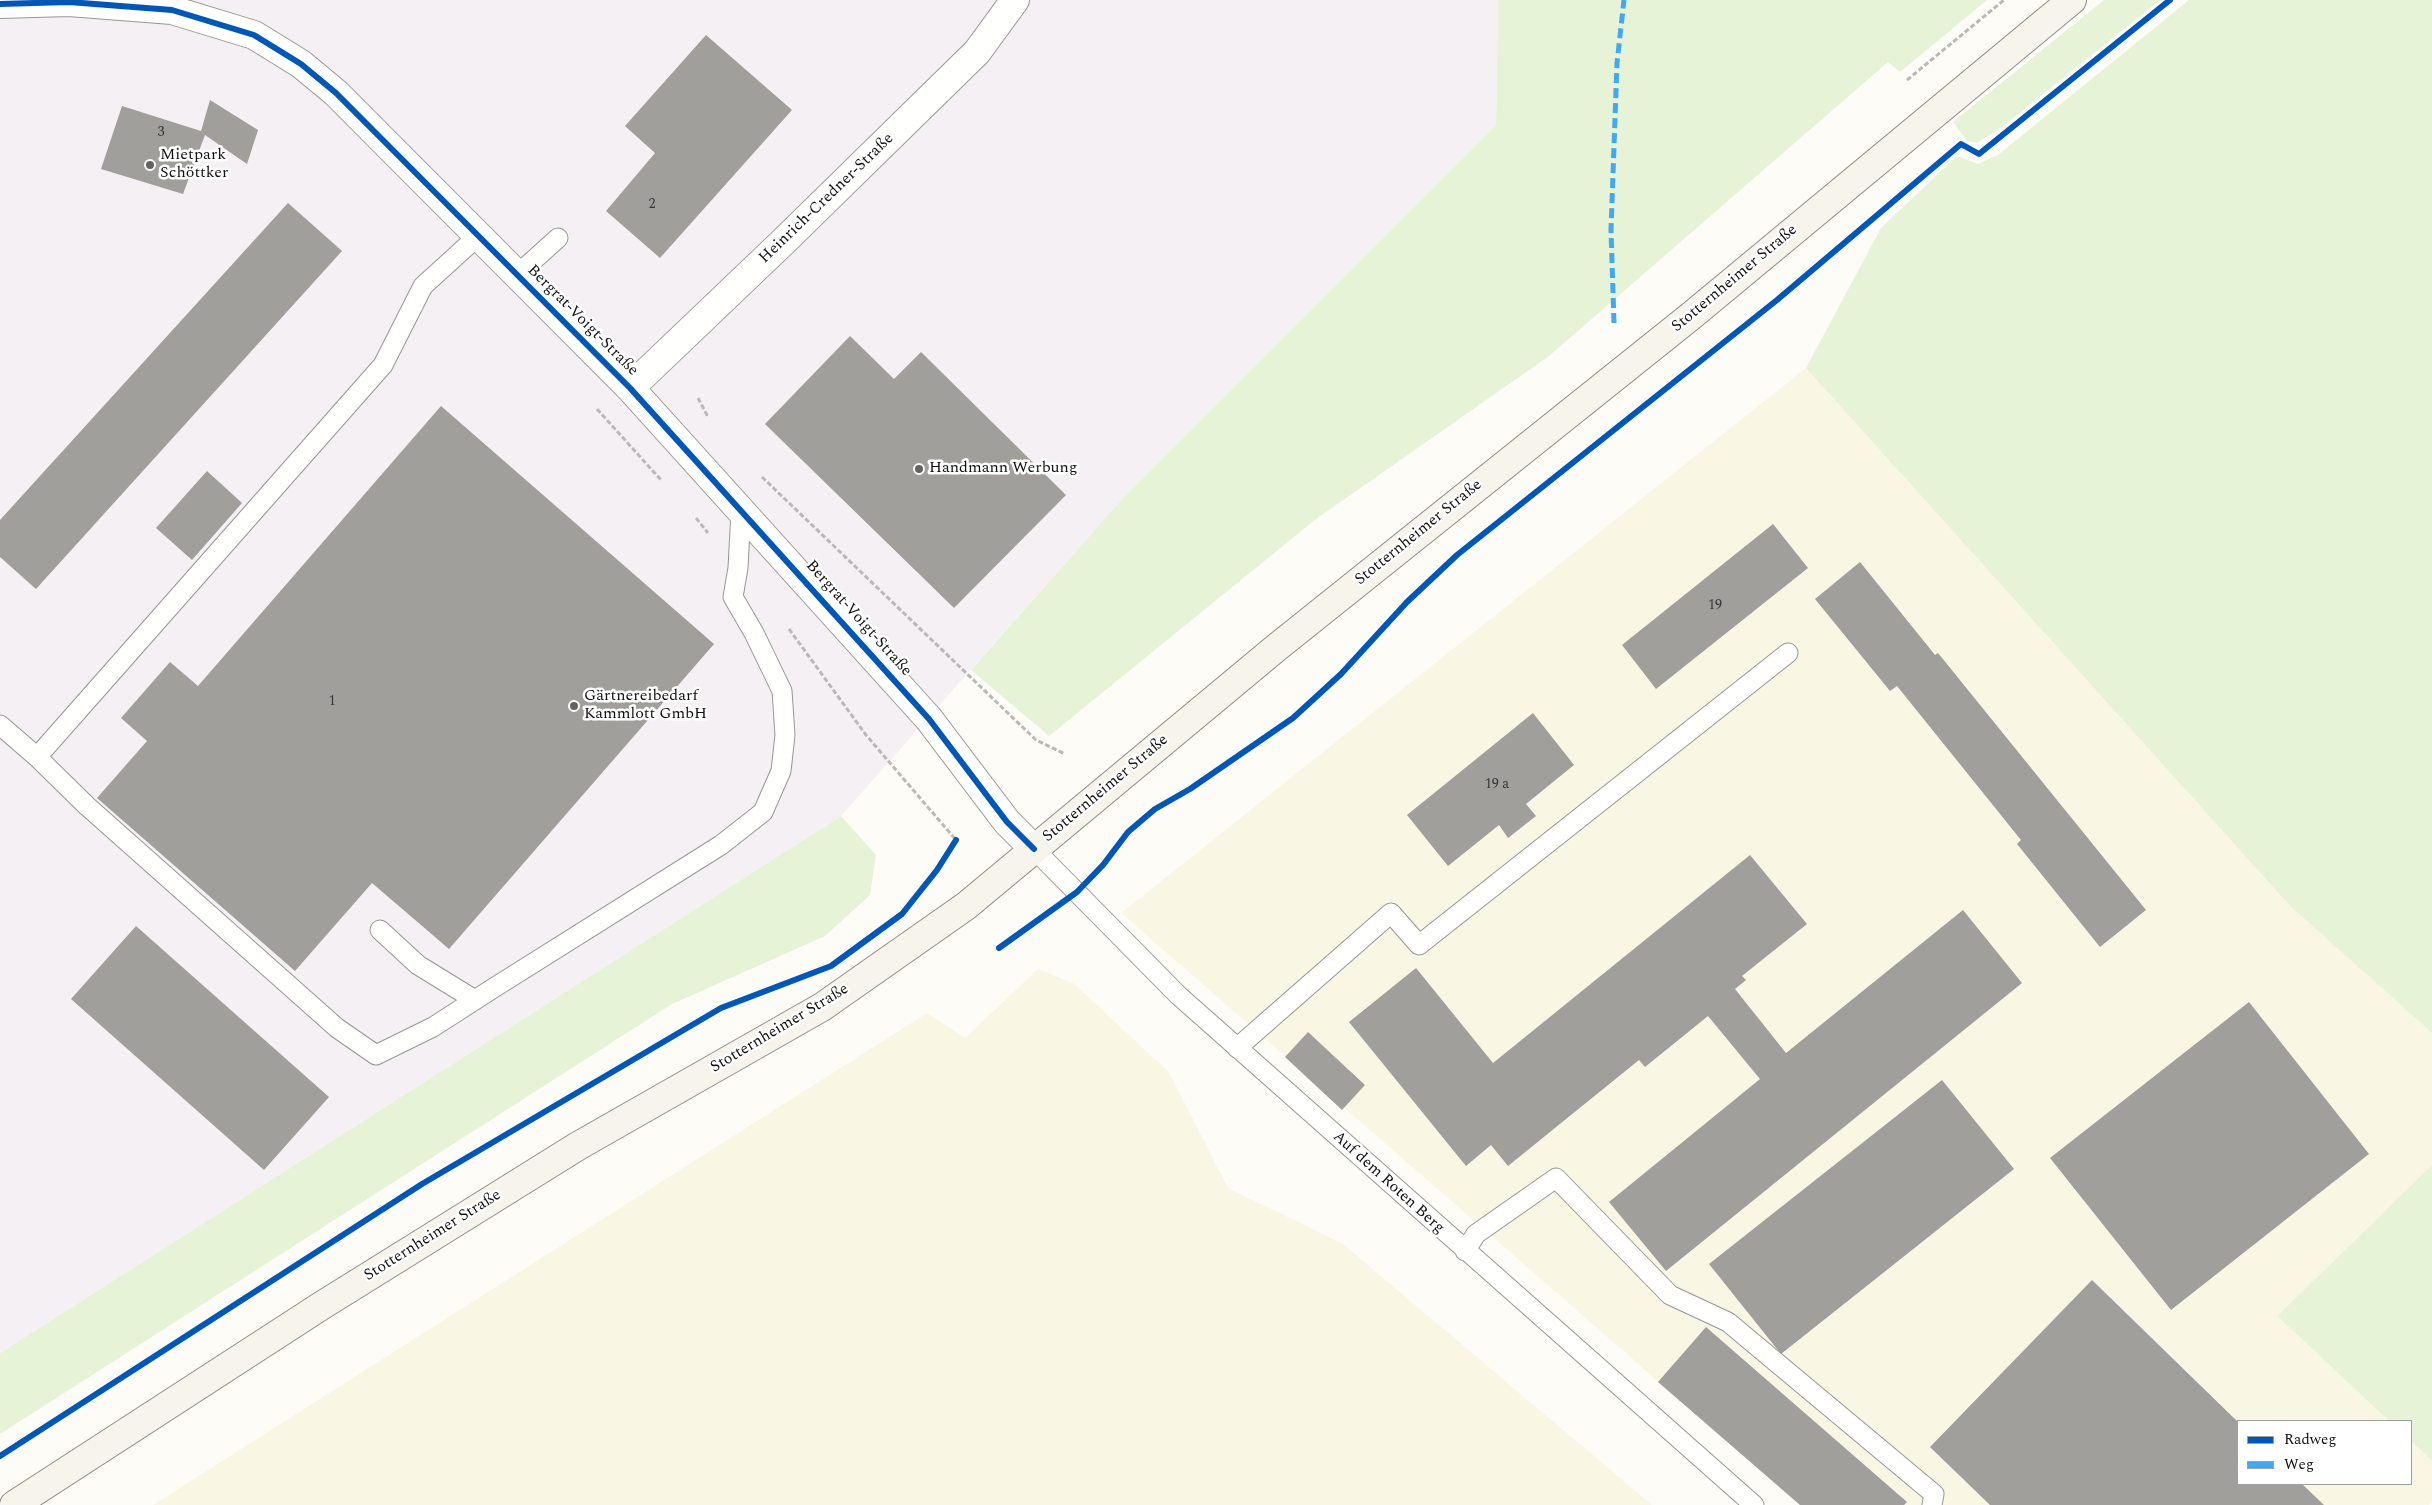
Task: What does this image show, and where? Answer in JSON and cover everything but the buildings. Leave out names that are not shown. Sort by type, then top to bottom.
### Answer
[{"type":"main road","name":"Stotternheimer Straße","points":[[14,1505],[321,1306],[578,1146],[822,1007],[966,906],[1276,648],[1691,316],[1934,112],[2072,0]]},
{"type":"street","name":"Heinrich-Credner-Straße","points":[[630,388],[784,241],[977,52],[1014,0]]},
{"type":"street","name":"Bergrat-Voigt-Straße","points":[[0,4],[69,2],[172,10],[254,35],[301,64],[336,93],[630,388],[929,719],[1007,822],[1034,849]]},
{"type":"lane","points":[[37,757],[383,365],[423,286],[478,236]]},
{"type":"lane","points":[[518,275],[558,238]]},
{"type":"lane","points":[[0,725],[37,757],[87,806],[338,1028],[376,1056],[433,1027],[721,845],[763,812],[781,771],[785,735],[782,691],[754,633],[733,598],[738,568],[741,511]]},
{"type":"lane","points":[[1237,1048],[1391,913],[1419,945],[1788,653]]},
{"type":"lane","name":"Auf dem Roten Berg","points":[[1034,849],[1178,996],[1754,1505]]},
{"type":"lane","points":[[380,930],[418,965],[475,1000]]},
{"type":"lane","points":[[1465,1251],[1476,1234],[1556,1178],[1670,1295],[1728,1322],[1934,1494],[1932,1505]]},
{"type":"path","points":[[1907,80],[2004,0]]},
{"type":"path","points":[[698,398],[710,422]]},
{"type":"path","points":[[755,470],[1036,740],[1064,754]]},
{"type":"shaded area","points":[[0,0],[1498,0],[1496,125],[1122,499],[841,816],[0,1353]]},
{"type":"shaded area","points":[[1806,368],[2290,906],[2432,1033],[2432,1165],[2277,1316],[2388,1420],[2237,1420],[2237,1485],[2412,1485],[2412,1442],[2432,1461],[2432,1502],[2429,1505],[1800,1505],[1121,913]]},
{"type":"shaded area","points":[[1038,969],[1073,983],[1169,1072],[1228,1188],[1343,1244],[1652,1505],[153,1505],[927,1013],[965,1038]]},
{"type":"green space","points":[[1498,0],[1987,0],[1900,72],[1888,62],[1549,356],[1316,519],[1049,736],[971,670],[1122,499],[1496,125]]},
{"type":"green space","points":[[2104,0],[2160,0],[2002,127],[1977,143],[1967,141],[1953,122]]},
{"type":"green space","points":[[2189,0],[2432,0],[2432,1033],[2290,906],[1806,368],[1881,228],[1957,156],[1978,164],[1998,155]]},
{"type":"green space","points":[[841,816],[876,855],[870,895],[825,936],[672,1004],[0,1434],[0,1353]]},
{"type":"green space","points":[[2432,1165],[2432,1461],[2412,1442],[2412,1420],[2388,1420],[2277,1316]]},
{"type":"marked path","points":[[1614,323],[1611,230],[1617,63],[1624,0]]},
{"type":"cycle path","points":[[999,948],[1077,892],[1103,865],[1128,832],[1155,809],[1190,789],[1293,718],[1341,674],[1407,602],[1457,555],[1777,300],[1961,144],[1979,154],[2170,0]]},
{"type":"cycle path","points":[[0,4],[69,2],[172,10],[254,35],[301,64],[336,93],[630,388],[929,719],[1007,822],[1034,849]]},
{"type":"cycle path","points":[[0,1456],[422,1184],[721,1008],[831,966],[902,914],[937,870],[956,840]]},
{"type":"place","name":"Mietpark Schöttker","points":[[150,165]]},
{"type":"place","name":"Handmann Werbung","points":[[919,469]]},
{"type":"place","name":"Gärtnereibedarf Kammlott GmbH","points":[[574,706]]}]
